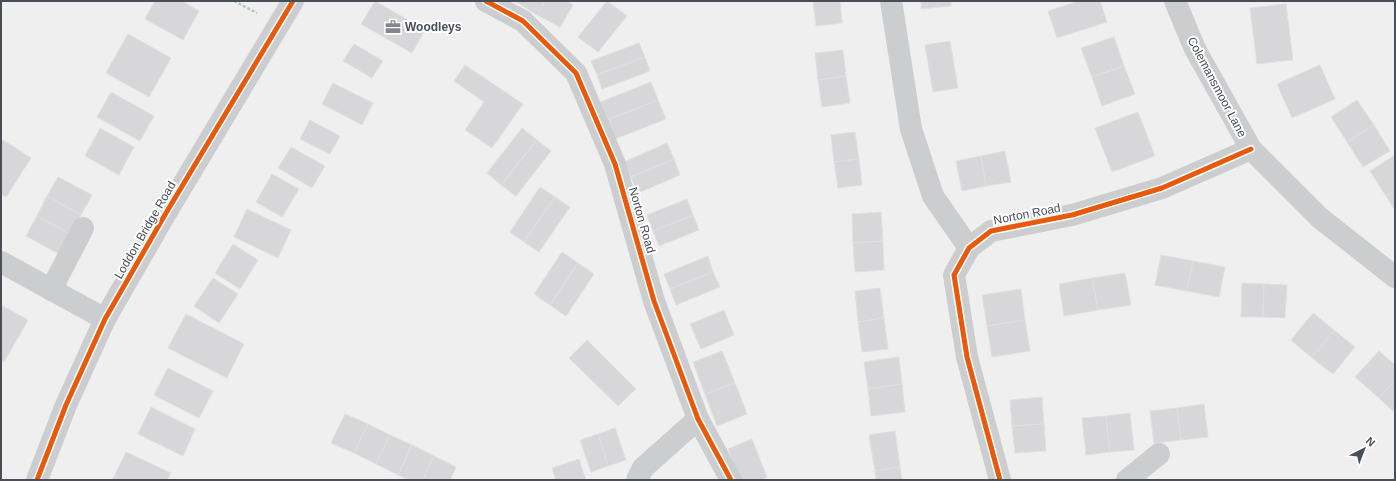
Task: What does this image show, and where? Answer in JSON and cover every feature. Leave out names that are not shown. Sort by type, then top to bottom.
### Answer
[{"type":"street","name":"Loddon Bridge Road","points":[[37,480],[66,405],[105,320],[166,213],[293,1]]},
{"type":"street","name":"Norton Road","points":[[486,1],[523,21],[576,73],[615,164],[654,301],[698,419],[731,480]]},
{"type":"street","points":[[891,1],[911,129],[933,196],[969,248]]},
{"type":"street","name":"Colemansmoor Lane","points":[[1175,1],[1195,49],[1251,149],[1320,218],[1395,277]]},
{"type":"street","name":"Norton Road","points":[[1000,480],[967,357],[954,275],[969,248],[991,231],[1072,215],[1162,188],[1251,149]]},
{"type":"street","points":[[51,290],[83,228]]},
{"type":"street","points":[[1,262],[105,320]]},
{"type":"street","points":[[637,480],[642,468],[698,419]]},
{"type":"street","points":[[1127,480],[1159,454]]},
{"type":"building","points":[[155,1],[182,1],[199,11],[183,40],[145,19]]},
{"type":"building","name":"Woodleys","points":[[375,1],[425,30],[412,53],[361,24]]},
{"type":"building","points":[[515,1],[545,1],[537,15]]},
{"type":"building","points":[[545,1],[567,1],[573,5],[560,27],[537,15]]},
{"type":"building","points":[[607,1],[627,16],[598,52],[578,37]]},
{"type":"building","points":[[813,1],[840,1],[842,23],[816,26]]},
{"type":"building","points":[[921,1],[951,1],[951,6],[921,9]]},
{"type":"building","points":[[1079,1],[1100,1],[1107,22],[1057,38],[1048,11]]},
{"type":"building","points":[[1286,4],[1293,60],[1257,64],[1250,8]]},
{"type":"building","points":[[128,34],[171,58],[149,97],[106,73]]},
{"type":"building","points":[[1114,37],[1124,66],[1092,77],[1081,48]]},
{"type":"building","points":[[950,41],[958,88],[933,92],[925,45]]},
{"type":"building","points":[[639,43],[645,57],[597,75],[591,61]]},
{"type":"building","points":[[354,44],[383,61],[372,78],[343,61]]},
{"type":"building","points":[[843,50],[846,76],[818,80],[815,53]]},
{"type":"building","points":[[645,57],[650,71],[602,89],[597,75]]},
{"type":"building","points":[[465,65],[523,104],[492,148],[465,130],[484,102],[454,81]]},
{"type":"building","points":[[1320,65],[1335,99],[1292,118],[1277,84]]},
{"type":"building","points":[[1124,66],[1135,94],[1102,106],[1092,77]]},
{"type":"building","points":[[846,76],[850,103],[822,107],[818,80]]},
{"type":"building","points":[[651,82],[658,100],[607,120],[600,102]]},
{"type":"building","points":[[333,83],[373,103],[362,125],[322,104]]},
{"type":"building","points":[[111,92],[154,116],[140,141],[97,117]]},
{"type":"building","points":[[658,100],[666,119],[615,139],[607,120]]},
{"type":"building","points":[[1357,100],[1374,125],[1347,142],[1331,117]]},
{"type":"building","points":[[1138,112],[1155,156],[1112,172],[1095,128]]},
{"type":"building","points":[[310,120],[340,136],[330,154],[300,139]]},
{"type":"building","points":[[1374,125],[1390,151],[1363,167],[1347,142]]},
{"type":"building","points":[[100,128],[134,147],[119,175],[85,156]]},
{"type":"building","points":[[522,128],[537,140],[501,185],[487,173]]},
{"type":"building","points":[[855,132],[859,159],[834,162],[831,135]]},
{"type":"building","points":[[3,140],[31,158],[6,197],[1,194],[1,142]]},
{"type":"building","points":[[537,140],[551,151],[516,196],[501,185]]},
{"type":"building","points":[[667,143],[674,159],[631,177],[624,162]]},
{"type":"building","points":[[291,147],[325,166],[312,188],[278,168]]},
{"type":"building","points":[[1005,151],[1011,182],[986,186],[981,156]]},
{"type":"building","points":[[1395,155],[1395,191],[1386,196],[1370,171]]},
{"type":"building","points":[[981,156],[986,186],[962,191],[956,161]]},
{"type":"building","points":[[674,159],[680,175],[638,193],[631,177]]},
{"type":"building","points":[[859,159],[862,185],[838,188],[834,162]]},
{"type":"building","points":[[272,174],[299,189],[282,217],[256,202]]},
{"type":"building","points":[[58,177],[92,195],[81,215],[47,196]]},
{"type":"building","points":[[540,187],[555,197],[524,242],[510,232]]},
{"type":"building","points":[[1395,191],[1395,210],[1386,196]]},
{"type":"building","points":[[47,196],[81,215],[70,234],[37,216]]},
{"type":"building","points":[[555,197],[570,207],[539,252],[524,242]]},
{"type":"building","points":[[687,199],[693,215],[653,231],[647,215]]},
{"type":"building","points":[[247,209],[291,230],[278,258],[234,237]]},
{"type":"building","points":[[881,212],[883,241],[853,243],[852,214]]},
{"type":"building","points":[[693,215],[699,230],[659,246],[653,231]]},
{"type":"building","points":[[37,216],[70,234],[59,254],[26,236]]},
{"type":"building","points":[[883,241],[884,270],[855,272],[853,243]]},
{"type":"building","points":[[233,244],[258,260],[240,289],[215,273]]},
{"type":"building","points":[[562,252],[578,263],[550,305],[534,294]]},
{"type":"building","points":[[1161,255],[1193,261],[1187,291],[1155,285]]},
{"type":"building","points":[[708,256],[713,272],[670,289],[664,274]]},
{"type":"building","points":[[1193,261],[1225,267],[1219,297],[1187,291]]},
{"type":"building","points":[[578,263],[594,274],[566,316],[550,305]]},
{"type":"building","points":[[713,272],[720,287],[676,305],[670,289]]},
{"type":"building","points":[[1125,273],[1131,305],[1098,310],[1092,278]]},
{"type":"building","points":[[213,278],[238,294],[219,323],[194,306]]},
{"type":"building","points":[[1092,278],[1098,310],[1064,316],[1059,284]]},
{"type":"building","points":[[1242,283],[1264,284],[1263,317],[1241,317]]},
{"type":"building","points":[[1264,284],[1287,285],[1285,318],[1263,317]]},
{"type":"building","points":[[880,288],[884,318],[858,322],[855,291]]},
{"type":"building","points":[[1021,289],[1025,320],[987,326],[982,295]]},
{"type":"building","points":[[1,305],[28,320],[4,362],[1,360]]},
{"type":"building","points":[[724,310],[734,335],[701,349],[690,324]]},
{"type":"building","points":[[1313,313],[1334,330],[1312,358],[1291,340]]},
{"type":"building","points":[[186,314],[244,344],[227,378],[168,348]]},
{"type":"building","points":[[884,318],[888,349],[862,352],[858,322]]},
{"type":"building","points":[[1025,320],[1030,351],[992,357],[987,326]]},
{"type":"building","points":[[1334,330],[1355,347],[1333,374],[1312,358]]},
{"type":"building","points":[[587,340],[636,389],[618,406],[569,358]]},
{"type":"building","points":[[722,351],[735,383],[705,394],[693,362]]},
{"type":"building","points":[[1379,351],[1395,365],[1395,380],[1379,398],[1355,377]]},
{"type":"building","points":[[899,357],[902,384],[868,389],[864,362]]},
{"type":"building","points":[[168,368],[213,391],[199,418],[154,395]]},
{"type":"building","points":[[1395,380],[1395,413],[1379,398]]},
{"type":"building","points":[[735,383],[747,414],[717,426],[705,394]]},
{"type":"building","points":[[902,384],[905,412],[871,416],[868,389]]},
{"type":"building","points":[[1042,397],[1044,424],[1012,426],[1010,400]]},
{"type":"building","points":[[1204,404],[1208,437],[1181,440],[1177,408]]},
{"type":"building","points":[[151,407],[195,429],[183,456],[138,434]]},
{"type":"building","points":[[1177,408],[1181,440],[1154,443],[1150,411]]},
{"type":"building","points":[[1130,413],[1134,450],[1110,452],[1106,416]]},
{"type":"building","points":[[345,414],[368,424],[354,453],[331,443]]},
{"type":"building","points":[[1106,416],[1110,452],[1086,455],[1082,418]]},
{"type":"building","points":[[368,424],[390,435],[376,464],[354,453]]},
{"type":"building","points":[[1044,424],[1046,451],[1015,453],[1012,426]]},
{"type":"building","points":[[615,428],[626,460],[608,466],[598,434]]},
{"type":"building","points":[[895,431],[900,467],[875,471],[869,435]]},
{"type":"building","points":[[598,434],[608,466],[591,472],[580,440]]},
{"type":"building","points":[[390,435],[412,445],[398,475],[376,464]]},
{"type":"building","points":[[752,439],[767,477],[761,480],[741,480],[728,449]]},
{"type":"building","points":[[412,445],[434,456],[423,480],[409,480],[398,475]]},
{"type":"building","points":[[126,452],[171,473],[167,480],[113,479]]},
{"type":"building","points":[[434,456],[456,467],[450,480],[423,480]]},
{"type":"building","points":[[579,459],[586,480],[556,480],[552,468]]},
{"type":"building","points":[[900,467],[902,480],[876,480],[875,471]]},
{"type":"cycle path","points":[[37,480],[66,405],[105,319],[166,213],[293,1]]},
{"type":"cycle path","points":[[486,1],[523,21],[576,73],[615,164],[654,301],[698,419],[731,480]]},
{"type":"cycle path","points":[[1000,480],[967,357],[954,275],[969,248],[991,231],[1072,215],[1162,188],[1251,149]]},
{"type":"place","name":"Woodleys","points":[[393,27]]}]
